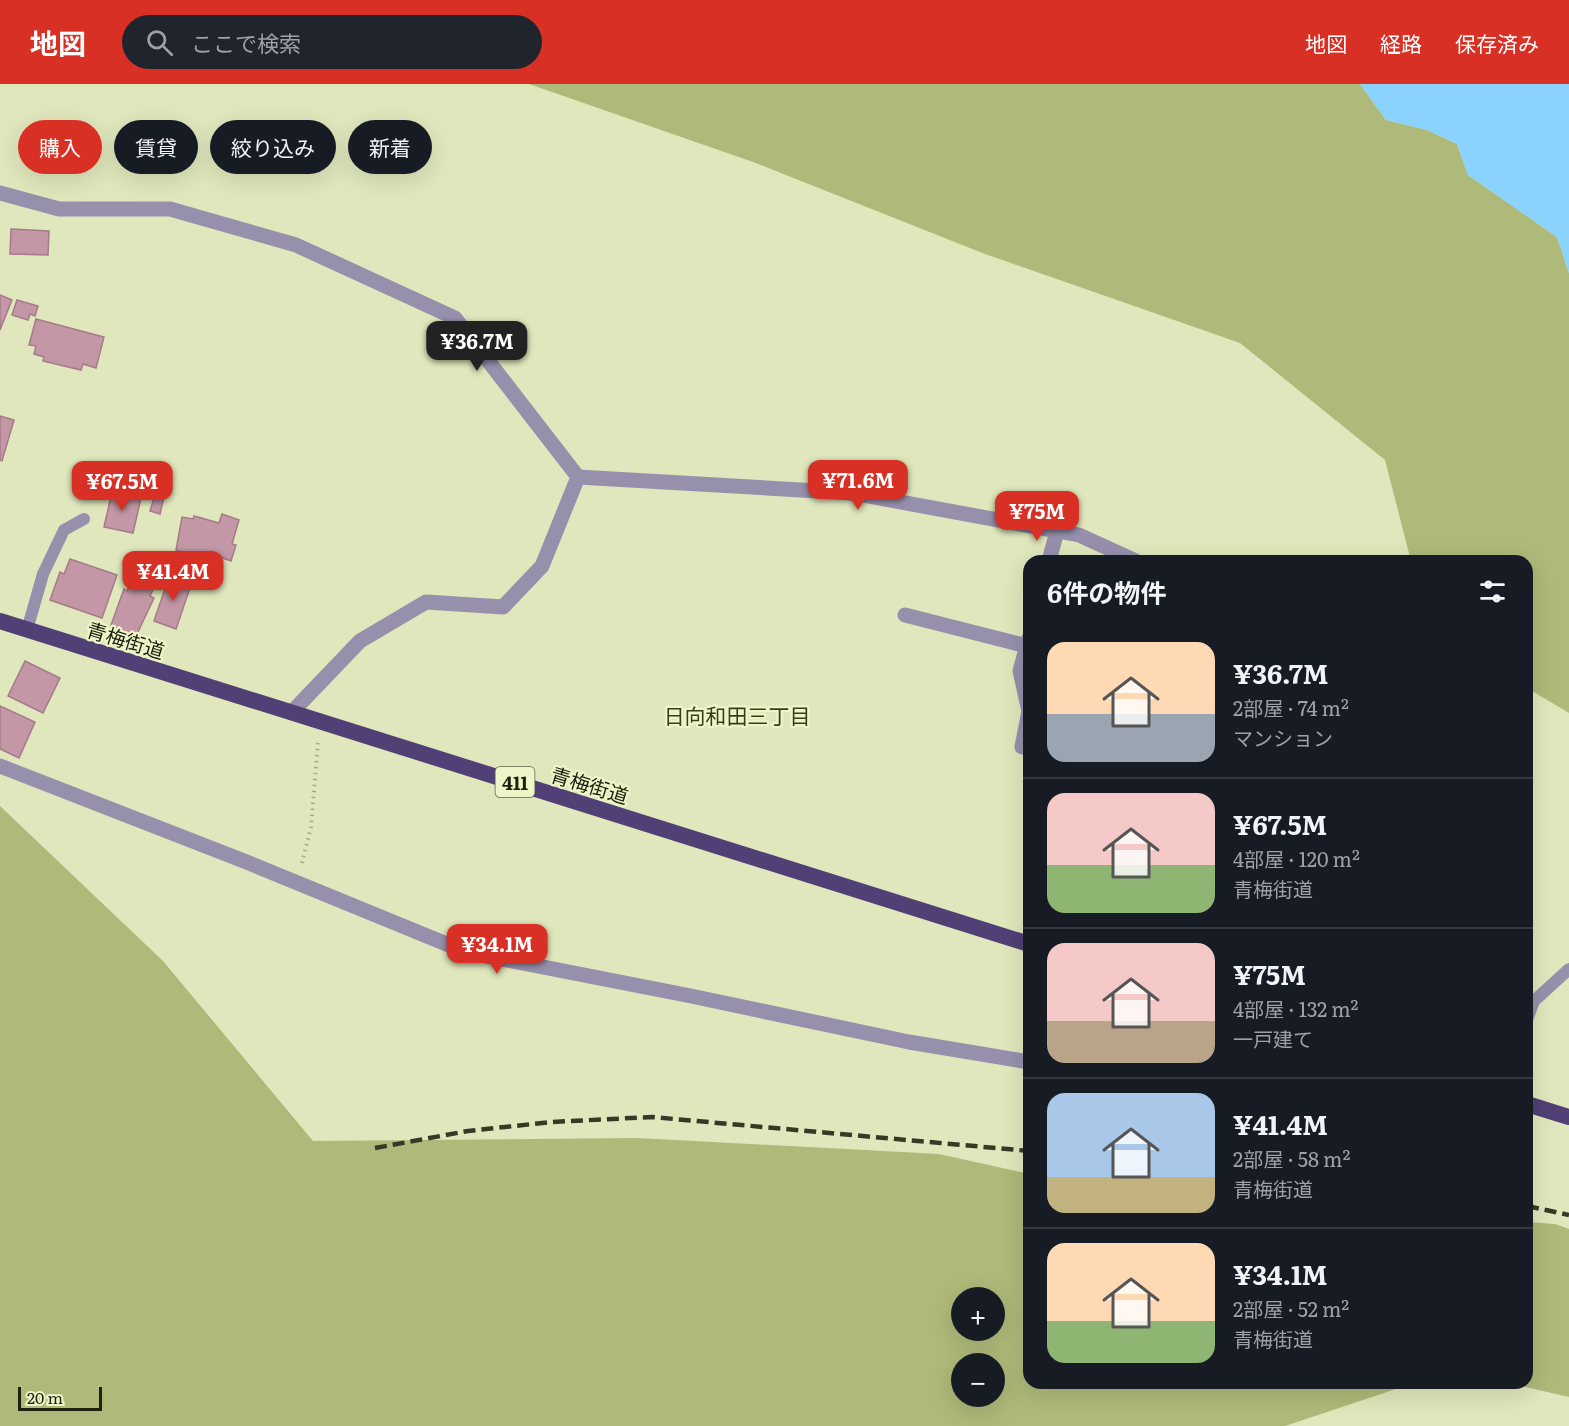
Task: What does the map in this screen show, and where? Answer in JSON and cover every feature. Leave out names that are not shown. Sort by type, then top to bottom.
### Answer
[{"type":"highway","name":"青梅街道","points":[[0,621],[1023,942]]},
{"type":"highway","points":[[1533,1106],[1569,1117]]},
{"type":"street","points":[[0,193],[59,209],[170,209],[296,245],[455,318],[578,477],[852,493],[1079,535],[1123,555]]},
{"type":"street","points":[[292,712],[360,641],[426,602],[503,607],[542,566],[578,477]]},
{"type":"street","points":[[1051,555],[1057,531]]},
{"type":"street","points":[[905,615],[1023,641]]},
{"type":"street","points":[[1023,660],[1020,671],[1023,684]]},
{"type":"street","points":[[1022,747],[1023,742]]},
{"type":"street","points":[[0,766],[466,952],[909,1042],[1023,1061]]},
{"type":"lane","points":[[27,630],[43,574],[64,530],[84,519]]},
{"type":"lane","points":[[1533,1004],[1569,969]]},
{"type":"path","points":[[297,883],[311,827],[320,721]]},
{"type":"green space","points":[[529,84],[1360,84],[1386,120],[1427,130],[1457,144],[1468,175],[1557,237],[1569,273],[1569,713],[1533,692],[1533,555],[1409,555],[1385,460],[1240,343],[985,254],[753,162]]},
{"type":"green space","points":[[0,806],[163,961],[313,1141],[637,1138],[939,1154],[1023,1173],[1023,1389],[1396,1389],[1285,1426],[0,1426]]},
{"type":"green space","points":[[1533,1222],[1555,1224],[1569,1229],[1569,1397],[1533,1389]]},
{"type":"water","points":[[1360,84],[1569,84],[1569,273],[1557,237],[1468,175],[1457,144],[1427,130],[1386,120]]},
{"type":"building","points":[[11,229],[49,231],[48,255],[10,254]]},
{"type":"building","points":[[0,295],[12,300],[0,330]]},
{"type":"building","points":[[17,300],[38,306],[35,316],[30,314],[28,320],[12,315]]},
{"type":"building","points":[[36,319],[104,337],[96,368],[83,364],[81,370],[43,361],[44,357],[34,354],[36,346],[29,345]]},
{"type":"building","points":[[0,416],[14,420],[2,461],[0,460]]},
{"type":"building","points":[[112,492],[141,498],[133,533],[104,527]]},
{"type":"building","points":[[155,495],[164,497],[160,514],[150,511]]},
{"type":"building","points":[[222,514],[239,520],[232,544],[236,545],[231,561],[220,557],[215,575],[181,565],[185,553],[176,550],[182,517],[193,519],[194,516],[219,523]]},
{"type":"building","points":[[70,559],[117,575],[102,618],[50,600],[60,572],[64,574]]},
{"type":"building","points":[[137,569],[158,579],[150,596],[154,598],[136,636],[111,625],[124,589],[127,591]]},
{"type":"building","points":[[170,574],[192,582],[176,629],[154,621]]},
{"type":"building","points":[[25,661],[60,678],[43,713],[8,696]]},
{"type":"building","points":[[0,706],[35,722],[19,758],[0,749]]},
{"type":"railway","points":[[375,1148],[468,1131],[551,1122],[652,1117],[1023,1150]]},
{"type":"railway","points":[[1533,1207],[1569,1215]]},
{"type":"district","name":"日向和田三丁目","points":[[737,714]]}]
